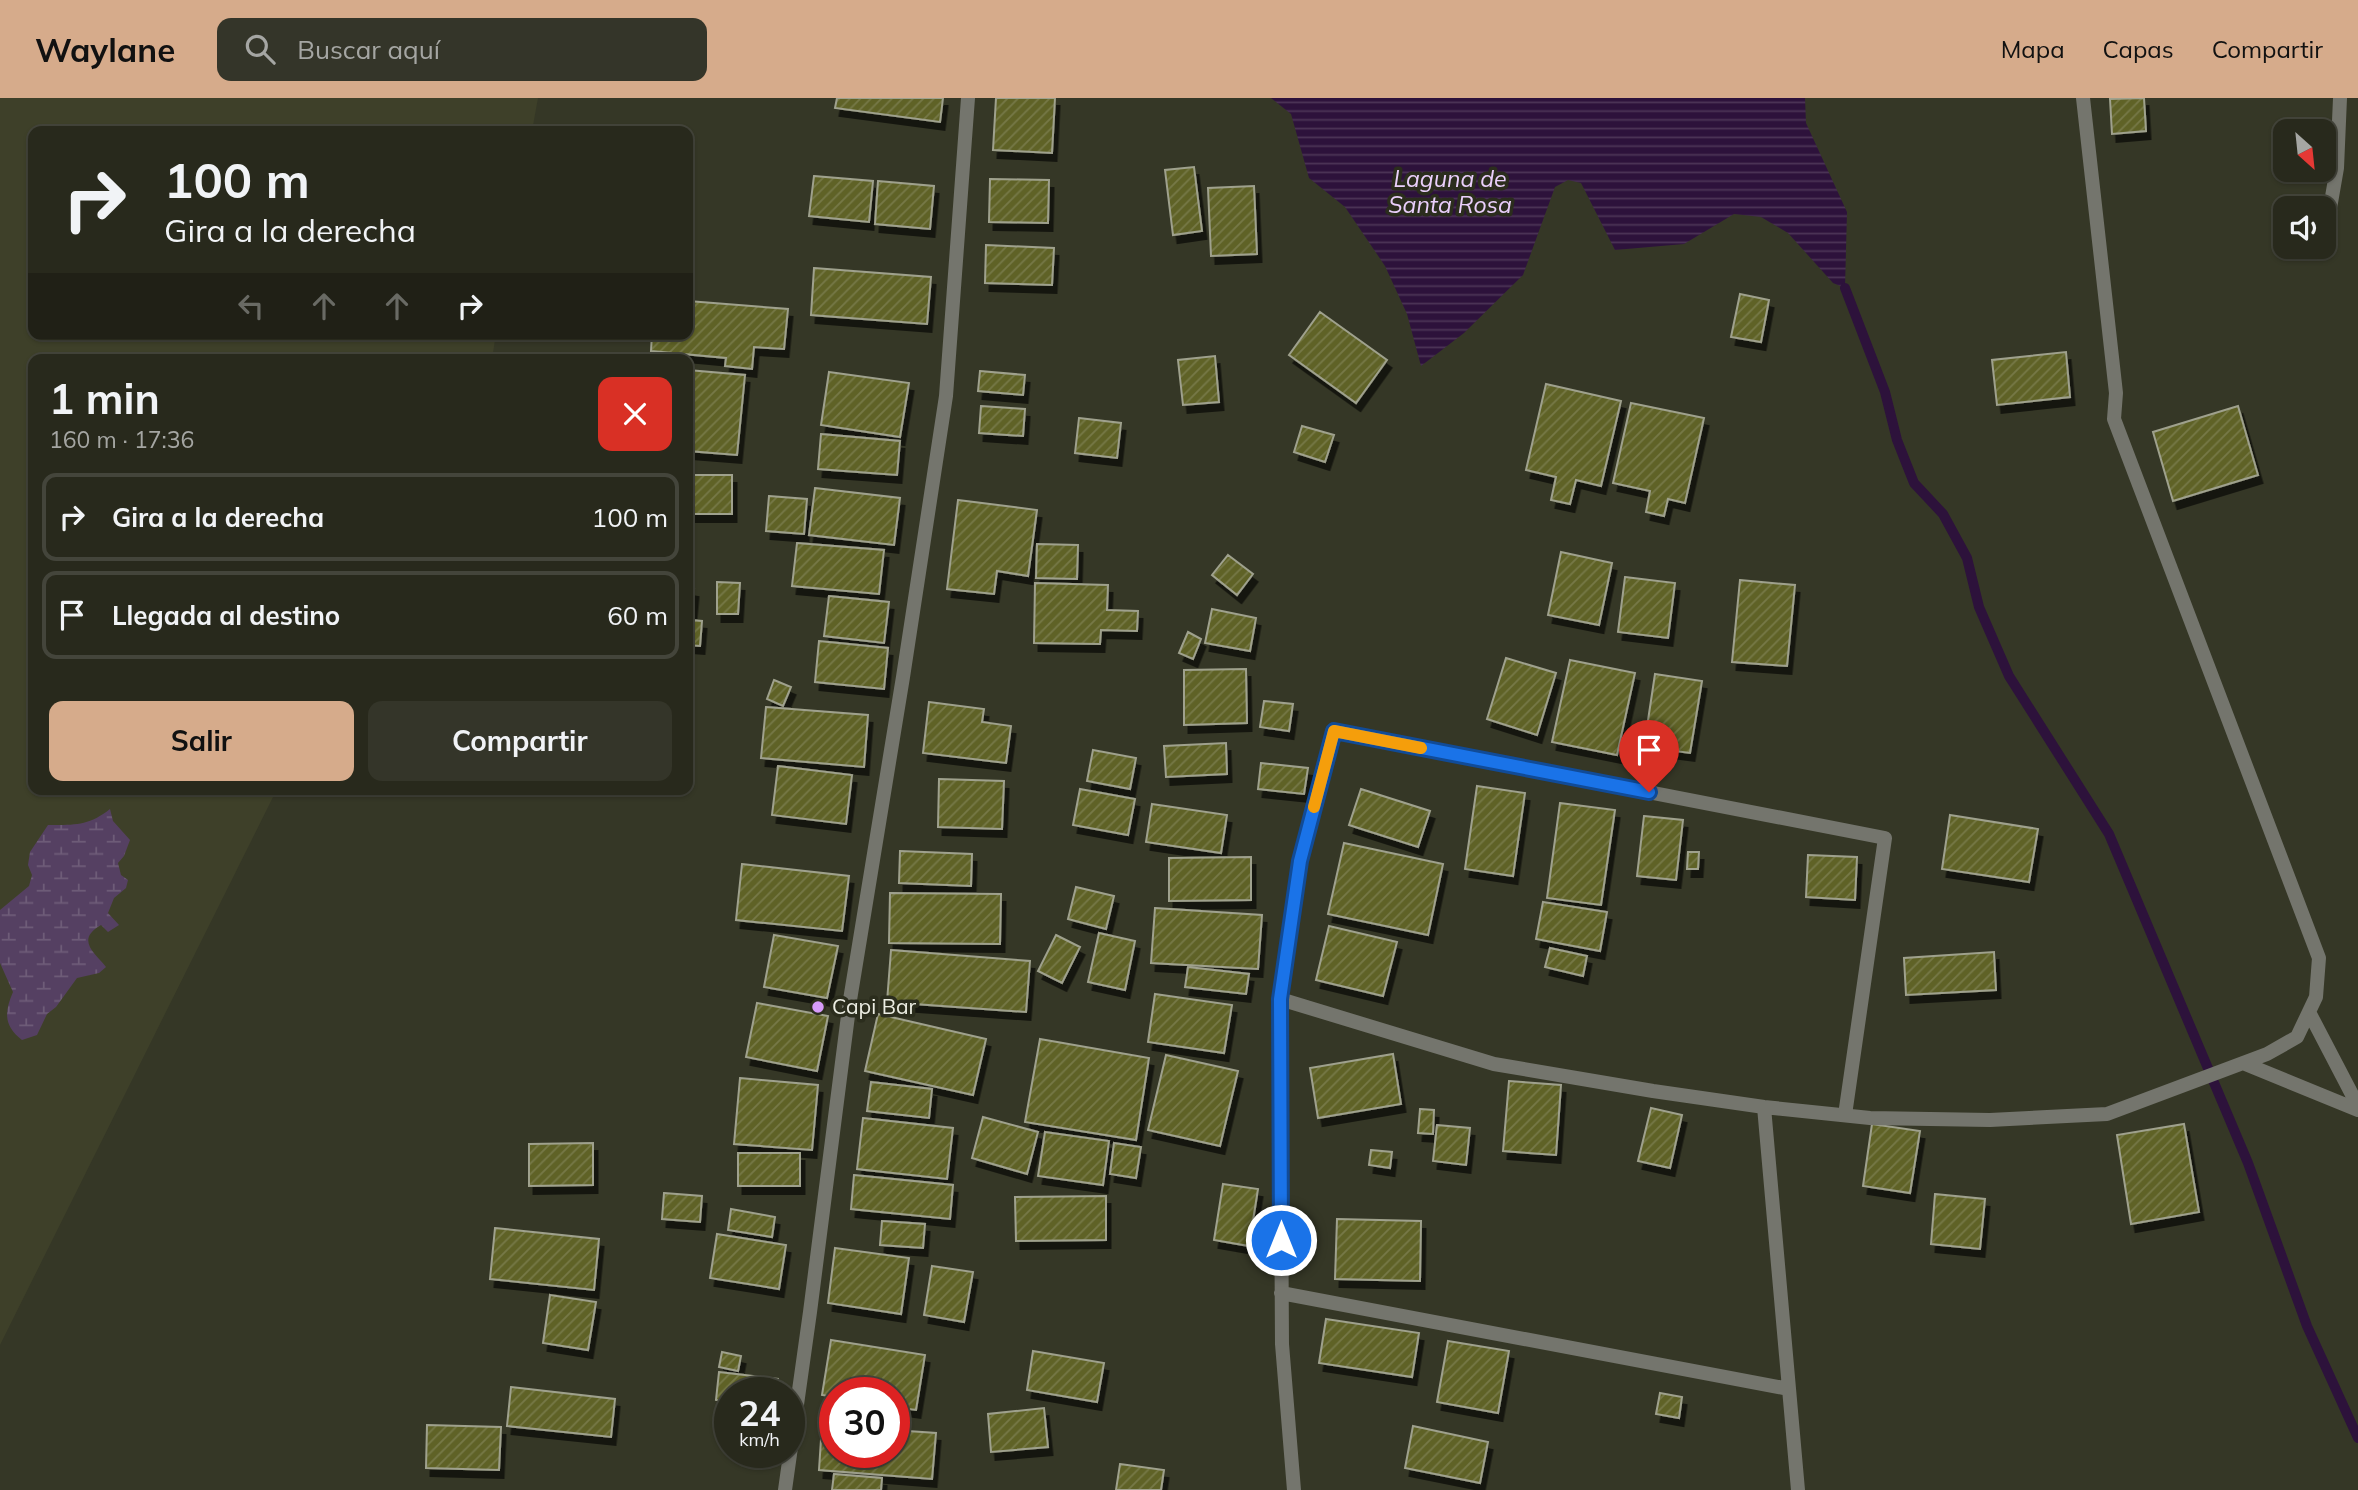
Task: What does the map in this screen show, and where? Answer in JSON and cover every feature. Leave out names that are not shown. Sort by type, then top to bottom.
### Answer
[{"type":"street","points":[[785,1490],[850,1000],[946,396],[968,98]]},
{"type":"street","points":[[1280,999],[1494,1064],[1763,1107],[1870,1118],[1990,1121],[2107,1114],[2267,1054],[2297,1037],[2316,997],[2319,958],[2114,419],[2116,393],[2084,98]]},
{"type":"street","points":[[2332,196],[2337,168],[2340,98]]},
{"type":"street","points":[[1294,1490],[1282,1344],[1280,999],[1300,861],[1334,731],[1885,838],[1845,1115]]},
{"type":"street","points":[[2309,1012],[2358,1108]]},
{"type":"street","points":[[2243,1063],[2358,1108]]},
{"type":"street","points":[[1763,1107],[1798,1490]]},
{"type":"street","points":[[1281,1293],[1789,1389]]},
{"type":"shaded area","points":[[0,98],[538,98],[533,126],[28,126],[28,340],[495,340],[493,354],[28,354],[28,795],[274,795],[0,1345]]},
{"type":"green space","points":[[110,809],[113,821],[130,840],[118,863],[121,875],[128,880],[126,888],[114,898],[108,913],[119,925],[108,932],[101,925],[93,931],[88,941],[93,952],[106,967],[99,973],[77,978],[56,1007],[47,1014],[37,1035],[22,1040],[12,1030],[7,1019],[13,992],[0,963],[0,910],[29,886],[32,875],[28,865],[30,852],[48,825],[81,823],[95,819]]},
{"type":"water","name":"Laguna de Santa Rosa","points":[[1271,98],[1805,98],[1806,123],[1847,212],[1845,288],[1833,283],[1788,233],[1761,217],[1734,214],[1684,244],[1615,250],[1581,183],[1568,180],[1555,187],[1523,275],[1464,333],[1421,366],[1407,314],[1385,266],[1345,207],[1309,178],[1291,114]]},
{"type":"building","points":[[837,98],[943,98],[940,122],[835,108]]},
{"type":"building","points":[[996,98],[1055,98],[1052,153],[993,150]]},
{"type":"building","points":[[2144,98],[2146,131],[2112,134],[2110,99]]},
{"type":"building","points":[[1194,167],[1202,231],[1173,235],[1165,170]]},
{"type":"building","points":[[814,176],[873,181],[869,222],[809,216]]},
{"type":"building","points":[[990,179],[1049,180],[1048,223],[989,222]]},
{"type":"building","points":[[878,181],[934,186],[930,229],[875,224]]},
{"type":"building","points":[[1254,186],[1257,254],[1211,256],[1208,188]]},
{"type":"building","points":[[986,245],[1054,248],[1052,285],[985,283]]},
{"type":"building","points":[[814,268],[931,277],[927,324],[811,315]]},
{"type":"building","points":[[1740,294],[1769,300],[1761,342],[1731,337]]},
{"type":"building","points":[[693,301],[788,309],[784,349],[754,347],[752,369],[725,366],[726,358],[651,351],[652,340],[693,340]]},
{"type":"building","points":[[1320,312],[1387,360],[1356,403],[1289,355]]},
{"type":"building","points":[[2066,352],[2070,397],[1997,405],[1992,360]]},
{"type":"building","points":[[1215,356],[1219,402],[1183,405],[1178,360]]},
{"type":"building","points":[[693,370],[745,375],[737,455],[693,451]]},
{"type":"building","points":[[980,371],[1025,375],[1023,395],[978,391]]},
{"type":"building","points":[[829,372],[909,383],[900,437],[821,425]]},
{"type":"building","points":[[1546,384],[1621,401],[1601,486],[1576,480],[1570,504],[1551,500],[1556,477],[1526,470]]},
{"type":"building","points":[[1631,403],[1704,418],[1685,503],[1668,499],[1664,516],[1646,512],[1650,491],[1613,483]]},
{"type":"building","points":[[981,406],[1025,409],[1023,436],[979,433]]},
{"type":"building","points":[[2238,406],[2258,475],[2173,501],[2153,432]]},
{"type":"building","points":[[1079,418],[1121,423],[1117,458],[1075,453]]},
{"type":"building","points":[[1302,426],[1334,435],[1325,462],[1294,452]]},
{"type":"building","points":[[821,434],[900,441],[897,475],[818,469]]},
{"type":"building","points":[[693,475],[732,475],[732,514],[693,514]]},
{"type":"building","points":[[815,488],[900,498],[894,545],[809,535]]},
{"type":"building","points":[[769,496],[807,499],[804,534],[766,531]]},
{"type":"building","points":[[958,500],[1037,510],[1028,576],[997,571],[994,594],[947,589]]},
{"type":"building","points":[[797,543],[884,550],[879,594],[792,586]]},
{"type":"building","points":[[1037,544],[1078,545],[1077,579],[1036,578]]},
{"type":"building","points":[[1561,552],[1612,563],[1599,625],[1548,615]]},
{"type":"building","points":[[1228,555],[1253,574],[1237,595],[1212,575]]},
{"type":"building","points":[[1625,577],[1675,583],[1668,638],[1618,632]]},
{"type":"building","points":[[1740,580],[1795,585],[1787,666],[1732,662]]},
{"type":"building","points":[[717,582],[740,583],[738,614],[717,614]]},
{"type":"building","points":[[1035,583],[1108,585],[1107,610],[1138,611],[1137,631],[1101,630],[1100,644],[1034,643]]},
{"type":"building","points":[[829,596],[889,602],[884,643],[824,636]]},
{"type":"building","points":[[1212,609],[1256,618],[1250,651],[1205,643]]},
{"type":"building","points":[[693,620],[702,621],[700,646],[693,645]]},
{"type":"building","points":[[1188,632],[1201,639],[1193,659],[1179,653]]},
{"type":"building","points":[[819,641],[888,648],[884,689],[815,682]]},
{"type":"building","points":[[1506,658],[1556,673],[1537,735],[1487,719]]},
{"type":"building","points":[[1570,660],[1635,673],[1617,755],[1552,742]]},
{"type":"building","points":[[1246,669],[1247,723],[1184,725],[1184,670]]},
{"type":"building","points":[[1655,674],[1702,681],[1690,753],[1644,747]]},
{"type":"building","points":[[774,680],[791,687],[783,706],[767,699]]},
{"type":"building","points":[[1264,701],[1293,704],[1289,731],[1260,727]]},
{"type":"building","points":[[929,702],[984,709],[982,722],[1011,726],[1006,763],[923,753]]},
{"type":"building","points":[[766,707],[868,715],[864,767],[761,758]]},
{"type":"building","points":[[1226,743],[1227,774],[1166,777],[1164,746]]},
{"type":"building","points":[[1093,750],[1136,758],[1130,789],[1087,781]]},
{"type":"building","points":[[1261,763],[1308,768],[1304,794],[1258,789]]},
{"type":"building","points":[[778,766],[852,775],[846,824],[772,815]]},
{"type":"building","points":[[939,779],[1004,781],[1002,829],[938,827]]},
{"type":"building","points":[[1477,786],[1525,793],[1513,876],[1465,869]]},
{"type":"building","points":[[1080,789],[1135,799],[1128,835],[1073,825]]},
{"type":"building","points":[[1361,789],[1430,811],[1418,847],[1349,825]]},
{"type":"building","points":[[1560,803],[1615,810],[1601,905],[1547,898]]},
{"type":"building","points":[[1152,804],[1227,815],[1221,853],[1146,842]]},
{"type":"building","points":[[1950,815],[2038,829],[2029,882],[1942,869]]},
{"type":"building","points":[[1644,816],[1683,820],[1676,880],[1637,876]]},
{"type":"building","points":[[1344,843],[1443,864],[1428,935],[1328,914]]},
{"type":"building","points":[[900,851],[972,854],[971,886],[899,883]]},
{"type":"building","points":[[1688,852],[1699,852],[1698,869],[1687,869]]},
{"type":"building","points":[[1808,855],[1857,857],[1855,900],[1806,897]]},
{"type":"building","points":[[1251,857],[1251,900],[1169,901],[1169,858]]},
{"type":"building","points":[[742,864],[849,876],[842,931],[736,920]]},
{"type":"building","points":[[1076,887],[1114,896],[1106,929],[1068,919]]},
{"type":"building","points":[[890,893],[1001,894],[1000,944],[889,943]]},
{"type":"building","points":[[1543,902],[1607,912],[1600,951],[1536,939]]},
{"type":"building","points":[[1155,908],[1262,915],[1258,969],[1151,963]]},
{"type":"building","points":[[1329,926],[1397,942],[1383,996],[1316,980]]},
{"type":"building","points":[[1099,933],[1135,941],[1125,990],[1088,982]]},
{"type":"building","points":[[774,935],[838,946],[827,998],[764,987]]},
{"type":"building","points":[[1056,935],[1080,947],[1062,983],[1038,971]]},
{"type":"building","points":[[1550,948],[1587,956],[1583,976],[1545,967]]},
{"type":"building","points":[[891,950],[1030,961],[1026,1012],[887,1002]]},
{"type":"building","points":[[1994,952],[1996,990],[1906,995],[1904,958]]},
{"type":"building","points":[[1188,967],[1249,974],[1246,994],[1185,987]]},
{"type":"building","points":[[1155,994],[1232,1005],[1224,1053],[1148,1042]]},
{"type":"building","points":[[757,1003],[828,1016],[817,1071],[746,1057]]},
{"type":"building","points":[[878,1014],[986,1039],[973,1095],[865,1071]]},
{"type":"building","points":[[1040,1039],[1149,1058],[1136,1140],[1025,1122]]},
{"type":"building","points":[[1393,1054],[1401,1104],[1318,1118],[1310,1068]]},
{"type":"building","points":[[1166,1055],[1238,1071],[1220,1146],[1148,1130]]},
{"type":"building","points":[[740,1078],[818,1085],[812,1150],[734,1144]]},
{"type":"building","points":[[1509,1081],[1561,1085],[1556,1155],[1503,1151]]},
{"type":"building","points":[[871,1082],[932,1089],[929,1118],[867,1111]]},
{"type":"building","points":[[1651,1108],[1682,1115],[1670,1168],[1638,1161]]},
{"type":"building","points":[[1420,1109],[1434,1110],[1433,1134],[1418,1133]]},
{"type":"building","points":[[983,1117],[1038,1132],[1027,1174],[972,1158]]},
{"type":"building","points":[[863,1118],[953,1128],[947,1179],[857,1169]]},
{"type":"building","points":[[1872,1124],[1920,1131],[1910,1193],[1863,1186]]},
{"type":"building","points":[[2184,1124],[2199,1212],[2131,1224],[2117,1135]]},
{"type":"building","points":[[1437,1125],[1470,1128],[1466,1165],[1433,1161]]},
{"type":"building","points":[[1045,1132],[1109,1141],[1103,1185],[1038,1176]]},
{"type":"building","points":[[593,1143],[593,1185],[529,1186],[529,1144]]},
{"type":"building","points":[[1114,1143],[1141,1147],[1136,1178],[1110,1174]]},
{"type":"building","points":[[1371,1150],[1392,1152],[1390,1168],[1369,1165]]},
{"type":"building","points":[[738,1153],[800,1153],[800,1186],[738,1186]]},
{"type":"building","points":[[854,1175],[953,1185],[950,1219],[851,1209]]},
{"type":"building","points":[[1223,1184],[1258,1189],[1249,1246],[1214,1240]]},
{"type":"building","points":[[664,1193],[702,1196],[700,1222],[662,1219]]},
{"type":"building","points":[[1935,1194],[1985,1199],[1980,1249],[1931,1244]]},
{"type":"building","points":[[1106,1196],[1106,1240],[1016,1241],[1015,1197]]},
{"type":"building","points":[[731,1209],[775,1217],[772,1237],[728,1230]]},
{"type":"building","points":[[1337,1219],[1421,1221],[1420,1281],[1335,1279]]},
{"type":"building","points":[[882,1221],[925,1224],[923,1248],[880,1245]]},
{"type":"building","points":[[495,1228],[599,1239],[594,1290],[490,1279]]},
{"type":"building","points":[[717,1234],[786,1245],[779,1289],[710,1278]]},
{"type":"building","points":[[835,1248],[909,1258],[901,1314],[828,1303]]},
{"type":"building","points":[[932,1266],[973,1272],[964,1322],[924,1315]]},
{"type":"building","points":[[550,1295],[596,1302],[588,1350],[543,1343]]},
{"type":"building","points":[[1326,1319],[1419,1333],[1412,1377],[1319,1363]]},
{"type":"building","points":[[831,1340],[925,1355],[916,1410],[910,1409],[910,1377],[825,1377]]},
{"type":"building","points":[[1448,1341],[1509,1351],[1498,1413],[1437,1402]]},
{"type":"building","points":[[1033,1351],[1104,1363],[1097,1402],[1027,1390]]},
{"type":"building","points":[[722,1352],[741,1356],[738,1371],[719,1367]]},
{"type":"building","points":[[719,1372],[761,1377],[718,1377]]},
{"type":"building","points":[[511,1387],[615,1399],[611,1437],[507,1426]]},
{"type":"building","points":[[1660,1393],[1682,1397],[1679,1418],[1656,1414]]},
{"type":"building","points":[[1044,1408],[1048,1447],[991,1452],[988,1414]]},
{"type":"building","points":[[427,1425],[501,1427],[499,1470],[426,1468]]},
{"type":"building","points":[[1413,1426],[1488,1442],[1480,1483],[1405,1468]]},
{"type":"building","points":[[910,1431],[936,1433],[932,1479],[819,1470],[910,1468]]},
{"type":"building","points":[[1120,1464],[1164,1470],[1161,1490],[1116,1490]]},
{"type":"building","points":[[834,1474],[882,1478],[881,1490],[832,1490]]},
{"type":"waterway","points":[[1845,288],[1885,392],[1897,440],[1914,483],[1943,514],[1967,558],[1979,607],[2009,676],[2109,834],[2248,1163],[2307,1326],[2358,1438]]},
{"type":"slow traffic","points":[[1314,807],[1334,731],[1421,748]]},
{"type":"place","name":"Capi Bar","points":[[818,1007]]},
{"type":"route","points":[[1281,1240],[1280,999],[1300,861],[1334,731],[1649,792]]}]
